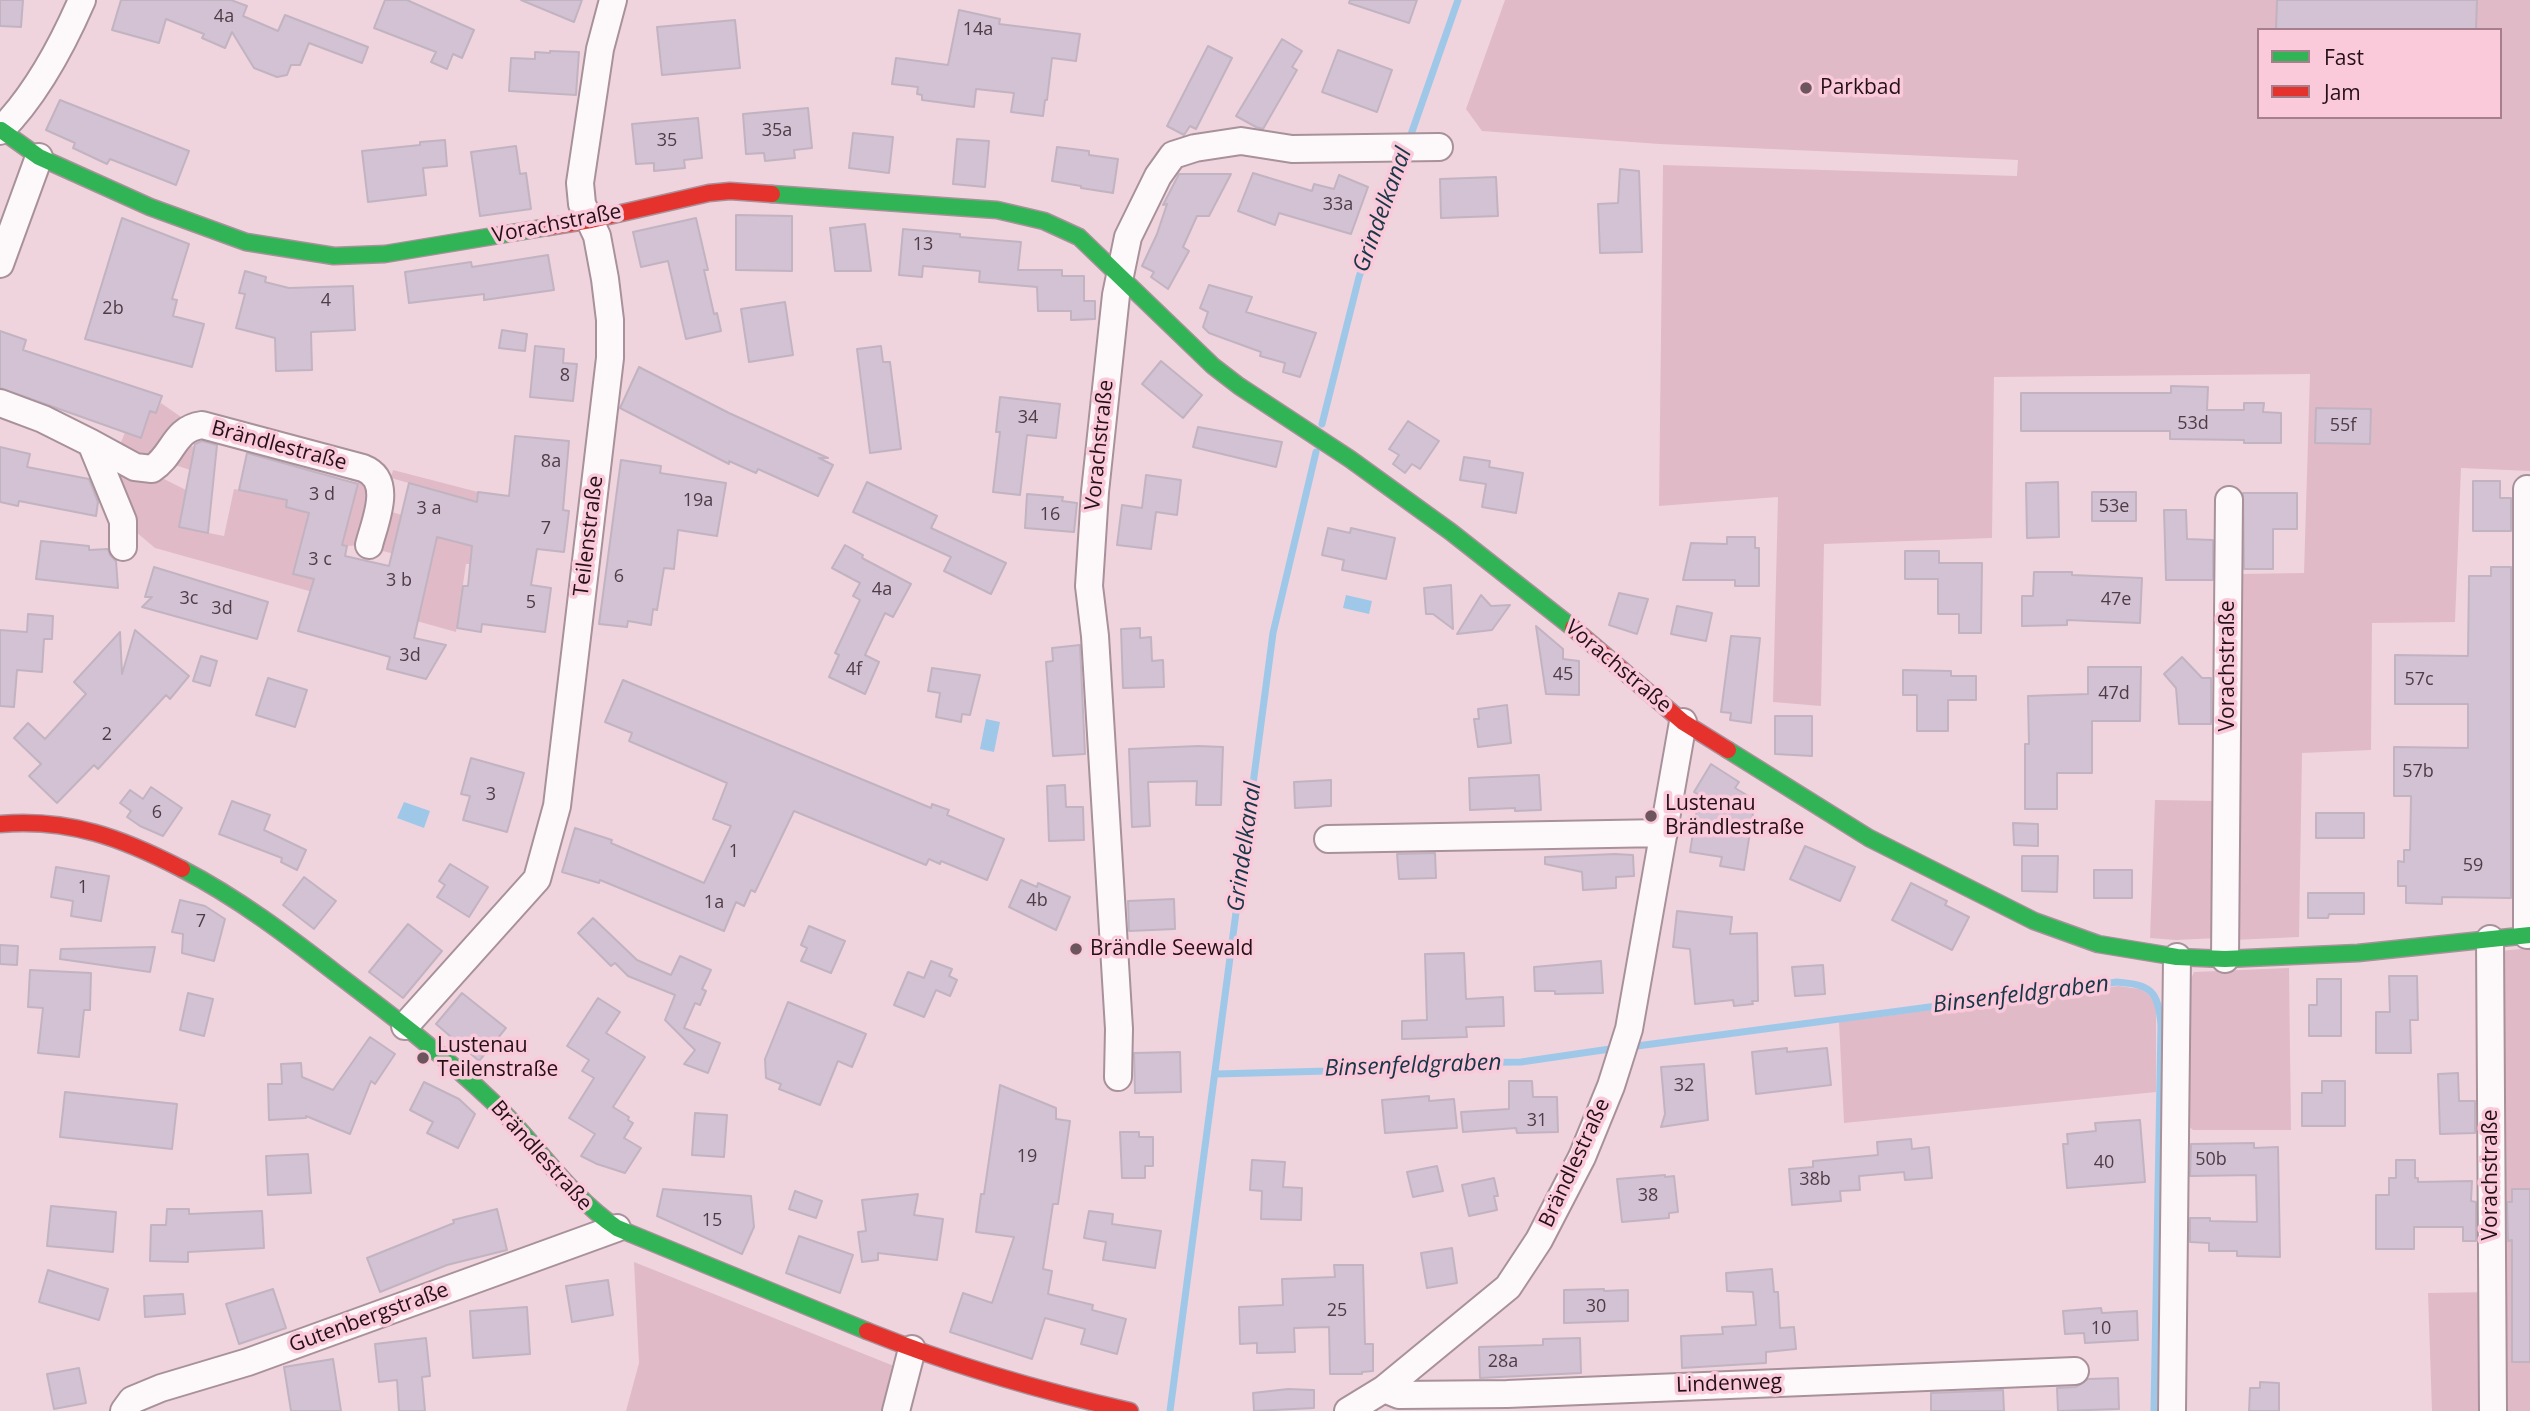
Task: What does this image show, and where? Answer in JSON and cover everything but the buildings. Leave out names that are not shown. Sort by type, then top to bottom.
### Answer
[{"type":"street","points":[[1,130],[29,97],[68,34],[82,0]]},
{"type":"street","name":"Teilenstraße","points":[[405,1026],[537,878],[557,806],[610,358],[610,320],[605,279],[597,236],[582,204],[580,183],[600,49],[613,0]]},
{"type":"street","name":"Vorachstraße","points":[[1,130],[39,156],[150,207],[207,229],[246,242],[334,256],[385,254],[591,220],[687,196],[730,191],[983,208],[1024,213],[1054,223],[1079,237],[1213,366],[1451,532],[1569,625],[1683,722],[1869,838],[2034,921],[2098,944],[2177,957],[2225,959],[2334,954],[2529,935],[2527,489]]},
{"type":"street","name":"Vorachstraße","points":[[1118,1077],[1119,1029],[1101,723],[1095,636],[1088,586],[1095,492],[1119,274],[1128,237],[1158,176],[1174,155],[1195,148],[1241,141],[1292,149],[1432,147]]},
{"type":"street","points":[[0,264],[39,156]]},
{"type":"street","points":[[0,403],[43,419],[90,443],[123,521],[123,547]]},
{"type":"street","name":"Brändlestraße","points":[[90,443],[135,467],[152,469],[162,461],[185,430],[202,425],[363,468],[371,471],[377,478],[381,496],[369,545]]},
{"type":"street","name":"Vorachstraße","points":[[2225,959],[2229,499]]},
{"type":"street","name":"Brändlestraße","points":[[1352,1410],[1384,1389],[1508,1287],[1539,1240],[1583,1157],[1611,1086],[1629,1029],[1683,722]]},
{"type":"street","name":"Brändlestraße","points":[[0,824],[61,824],[88,830],[141,849],[198,877],[281,932],[437,1051],[498,1107],[579,1202],[617,1228],[912,1349],[1056,1394],[1130,1411]]},
{"type":"street","points":[[1328,839],[1664,833]]},
{"type":"street","name":"Vorachstraße","points":[[2490,939],[2493,1411]]},
{"type":"street","points":[[2172,1411],[2177,957]]},
{"type":"street","name":"Gutenbergstraße","points":[[124,1411],[132,1400],[161,1388],[248,1362],[617,1228]]},
{"type":"street","points":[[896,1411],[912,1349]]},
{"type":"street","name":"Lindenweg","points":[[1384,1389],[1399,1395],[1507,1394],[2074,1371]]},
{"type":"shaded area","points":[[1505,0],[2530,0],[2530,471],[2461,468],[2455,622],[2372,623],[2371,750],[2302,753],[2299,937],[2234,940],[2239,574],[2304,573],[2310,374],[1994,377],[1992,538],[1824,544],[1821,706],[1773,702],[1778,497],[1659,506],[1663,165],[2017,176],[2018,160],[1659,144],[1482,131],[1466,109]]},
{"type":"shaded area","points":[[161,403],[194,426],[175,442],[195,447],[190,470],[163,461],[146,470],[186,490],[179,527],[224,536],[234,489],[262,494],[277,445],[300,451],[286,507],[347,523],[359,483],[337,476],[340,462],[363,468],[378,508],[402,515],[399,528],[448,540],[458,497],[391,478],[393,470],[478,492],[471,564],[466,564],[456,632],[155,548],[123,521],[105,474],[116,456],[125,432],[141,437],[150,411],[156,413]],"holes":[[[303,534],[347,546],[369,545],[414,559],[370,594],[374,563],[370,562],[363,587],[337,585],[293,573]]]},
{"type":"shaded area","points":[[2155,800],[2218,801],[2218,938],[2150,938]]},
{"type":"shaded area","points":[[2530,948],[2530,1411],[2432,1411],[2428,1293],[2495,1292],[2501,951]]},
{"type":"shaded area","points":[[2289,968],[2291,1130],[2193,1130],[2186,1124],[2189,983],[2194,972]]},
{"type":"shaded area","points":[[2118,986],[2140,989],[2152,996],[2156,1009],[2156,1092],[1844,1123],[1839,1022]]},
{"type":"shaded area","points":[[634,1262],[894,1366],[882,1411],[626,1411],[639,1363]]},
{"type":"water","points":[[1346,595],[1372,601],[1369,614],[1343,608]]},
{"type":"water","points":[[986,719],[1000,722],[994,752],[980,749]]},
{"type":"water","points":[[404,802],[430,811],[424,828],[397,818]]},
{"type":"waterway","name":"Grindelkanal","points":[[1408,143],[1458,0]]},
{"type":"waterway","name":"Grindelkanal","points":[[1322,424],[1359,277],[1404,154]]},
{"type":"waterway","name":"Grindelkanal","points":[[1170,1411],[1273,633],[1316,452]]},
{"type":"waterway","name":"Binsenfeldgraben","points":[[1637,1046],[2117,982],[2138,985],[2151,992],[2158,1004],[2161,1025],[2154,1411]]},
{"type":"waterway","name":"Binsenfeldgraben","points":[[1216,1074],[1328,1071],[1428,1063],[1521,1062],[1610,1049]]},
{"type":"traffic: fast","points":[[1,130],[39,157],[150,207],[246,242],[334,256],[385,254],[548,227]]},
{"type":"traffic: fast","points":[[772,194],[997,210],[1044,221],[1079,237],[1213,366],[1451,532],[1573,628]]},
{"type":"traffic: fast","points":[[1728,750],[1869,838],[2034,921],[2098,944],[2177,957],[2225,959],[2358,953],[2530,935]]},
{"type":"traffic: fast","points":[[182,869],[223,892],[281,932],[437,1052],[510,1119],[583,1200],[617,1228],[867,1331]]},
{"type":"traffic: jam","points":[[548,227],[709,193],[730,191],[772,194]]},
{"type":"traffic: jam","points":[[1573,628],[1683,722],[1728,750]]},
{"type":"traffic: jam","points":[[0,824],[72,827],[138,848],[182,869]]},
{"type":"traffic: jam","points":[[867,1331],[997,1376],[1130,1411]]},
{"type":"place","name":"Parkbad","points":[[1806,88]]},
{"type":"place","name":"Lustenau Brändlestraße","points":[[1651,816]]},
{"type":"place","name":"Brändle Seewald","points":[[1076,949]]},
{"type":"place","name":"Lustenau Teilenstraße","points":[[423,1058]]}]
